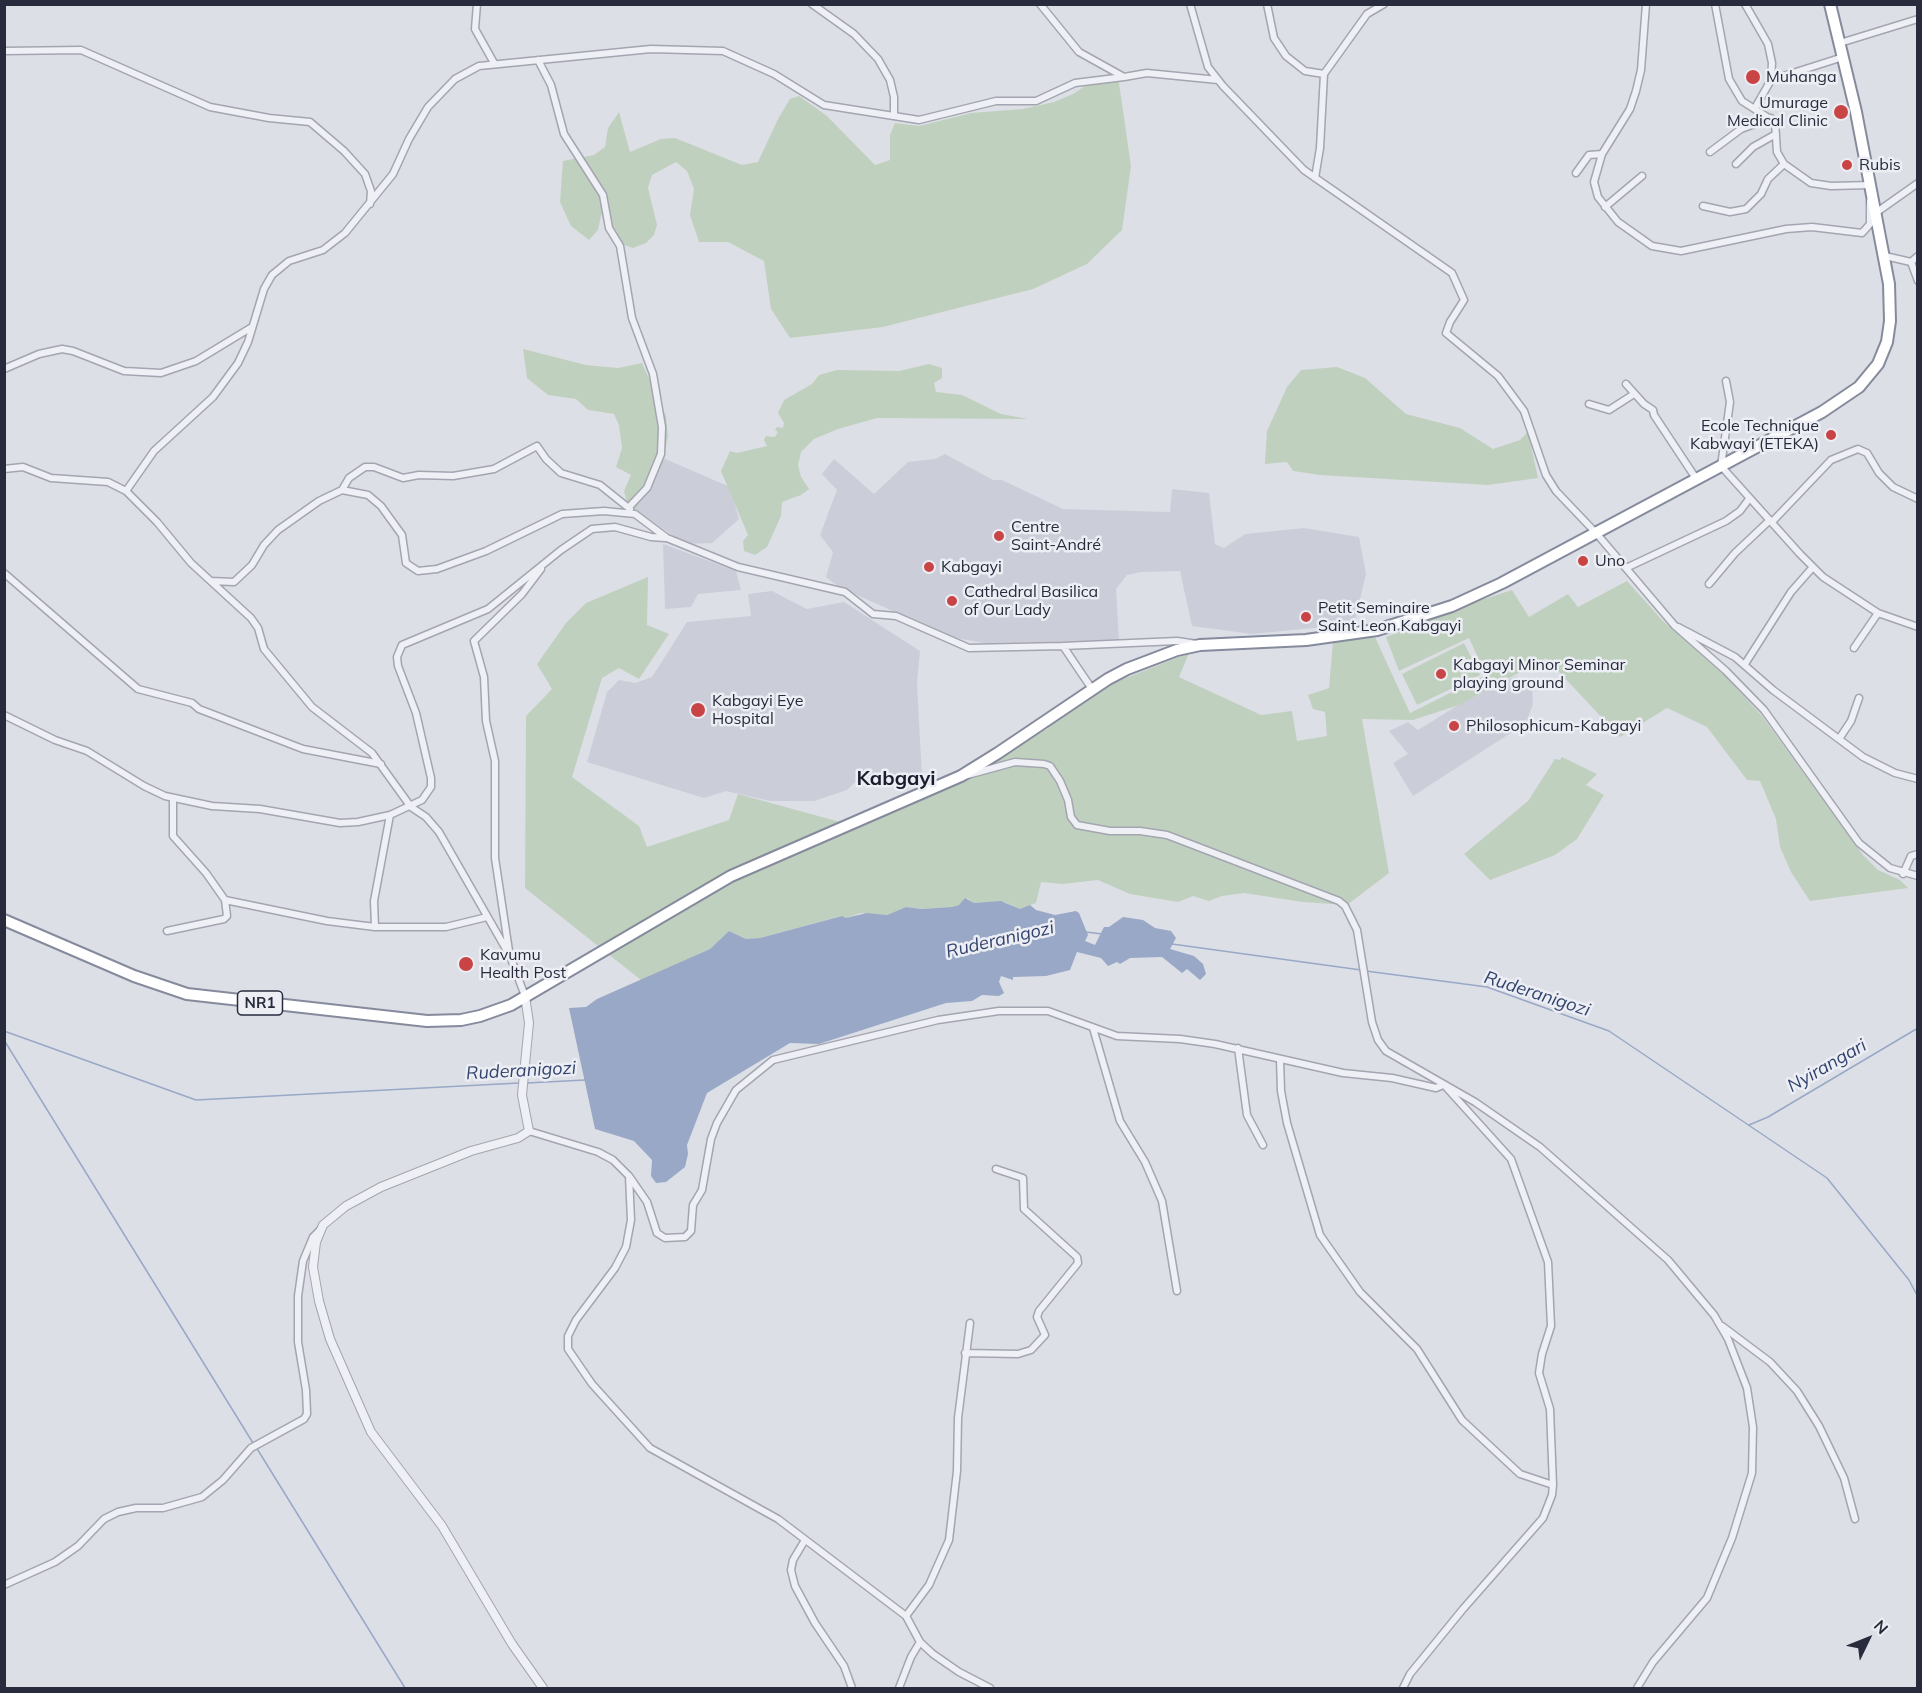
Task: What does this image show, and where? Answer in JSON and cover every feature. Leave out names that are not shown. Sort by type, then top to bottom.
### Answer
[{"type":"highway","name":"NR1","points":[[4,920],[155,984],[210,998],[442,1021],[461,1020],[493,1013],[722,880],[961,776],[1024,737],[1092,689],[1127,669],[1177,650],[1200,645],[1306,640],[1377,630],[1452,606],[1597,534],[1837,404],[1873,373],[1883,352],[1890,321],[1885,256],[1830,4]]},
{"type":"street","points":[[477,4],[475,29],[494,63]]},
{"type":"street","points":[[812,4],[855,34],[878,59],[890,80],[894,98],[894,115]]},
{"type":"street","points":[[1040,4],[1079,52],[1124,77]]},
{"type":"street","points":[[1190,4],[1202,55],[1218,80],[1315,178],[1452,273],[1464,300],[1446,333],[1483,361],[1516,399],[1529,420],[1546,475],[1556,491],[1597,534],[1675,626],[1726,671],[1764,710],[1859,843],[1880,862],[1903,874],[1917,876]]},
{"type":"street","points":[[1267,4],[1274,38],[1286,56],[1305,71],[1324,74]]},
{"type":"street","points":[[1315,178],[1320,148],[1324,74],[1373,4]]},
{"type":"street","points":[[1367,14],[1384,4]]},
{"type":"street","points":[[1646,4],[1641,69],[1636,91],[1629,109],[1602,154],[1596,172],[1594,190],[1605,207],[1640,240],[1661,250],[1681,251],[1786,229],[1812,226],[1862,232],[1870,224],[1871,188],[1811,183],[1784,164],[1777,152],[1772,118],[1737,96],[1729,79],[1715,4]]},
{"type":"street","points":[[1745,4],[1768,44],[1772,63],[1771,80],[1755,108]]},
{"type":"street","points":[[1840,43],[1917,19]]},
{"type":"street","points":[[126,491],[154,451],[221,388],[244,352],[264,289],[272,275],[289,261],[323,250],[337,241],[370,205],[393,174],[409,139],[436,98],[466,72],[494,63],[651,49],[723,51],[774,74],[824,105],[919,120],[996,101],[1036,101],[1075,82],[1148,73],[1218,80]]},
{"type":"street","points":[[4,51],[81,50],[210,106],[269,118],[310,122],[344,151],[365,174],[371,191],[370,205]]},
{"type":"street","points":[[1771,80],[1843,57]]},
{"type":"street","points":[[538,60],[551,85],[564,134],[603,195],[609,228],[620,246],[632,318],[653,374],[662,427],[661,454],[647,488],[629,507]]},
{"type":"street","points":[[1710,152],[1742,129],[1772,118]]},
{"type":"street","points":[[1736,164],[1753,147],[1776,134]]},
{"type":"street","points":[[1576,173],[1589,155],[1602,154]]},
{"type":"street","points":[[1703,206],[1730,212],[1746,209],[1761,194],[1767,179],[1784,164]]},
{"type":"street","points":[[1605,207],[1642,176]]},
{"type":"street","points":[[1877,212],[1917,183]]},
{"type":"street","points":[[1885,256],[1911,262]]},
{"type":"street","points":[[1911,262],[1917,256]]},
{"type":"street","points":[[1911,262],[1917,281]]},
{"type":"street","points":[[4,369],[39,354],[62,349],[124,371],[161,373],[196,361],[252,327]]},
{"type":"street","points":[[1726,381],[1730,402],[1721,466],[1813,567],[1845,593],[1878,613],[1917,627]]},
{"type":"street","points":[[1626,384],[1653,410],[1654,416],[1697,480]]},
{"type":"street","points":[[1589,404],[1609,410],[1634,394]]},
{"type":"street","points":[[211,581],[234,582],[252,565],[264,545],[278,530],[319,501],[342,490],[349,478],[365,467],[374,467],[403,478],[419,475],[453,477],[494,469],[537,446],[546,459],[561,473],[600,485],[667,538],[738,567],[845,592],[873,614],[896,616],[969,648],[1177,641],[1200,645]]},
{"type":"street","points":[[1709,584],[1735,553],[1771,521],[1830,461],[1858,449],[1867,453],[1879,473],[1893,487],[1917,499]]},
{"type":"street","points":[[4,469],[23,467],[51,478],[108,482],[126,491],[211,581],[251,618],[258,628],[264,649],[312,707],[366,746],[411,807],[426,817],[446,842],[510,956],[525,996],[529,1043],[523,1069],[522,1095],[529,1131]]},
{"type":"street","points":[[342,490],[368,495],[381,506],[402,535],[406,563],[418,571],[437,569],[486,551],[562,514],[604,511],[635,514]]},
{"type":"street","points":[[1626,568],[1726,521],[1740,511],[1749,499]]},
{"type":"street","points":[[4,715],[55,740],[87,751],[144,786],[173,798],[212,806],[260,809],[340,823],[358,822],[390,815],[411,807],[428,793],[431,778],[416,713],[398,666],[398,650],[407,641],[431,634],[488,609],[592,529],[615,527],[651,537],[667,538]]},
{"type":"street","points":[[510,956],[495,858],[495,761],[486,721],[484,676],[474,641],[522,594],[545,564]]},
{"type":"street","points":[[1745,664],[1791,592],[1813,567]]},
{"type":"street","points":[[4,573],[138,689],[192,703],[199,709],[303,749],[381,764]]},
{"type":"street","points":[[1854,648],[1878,613]]},
{"type":"street","points":[[1675,626],[1717,645],[1745,664],[1773,690],[1875,763],[1902,776],[1917,779]]},
{"type":"street","points":[[1063,646],[1092,689]]},
{"type":"street","points":[[1839,739],[1851,721],[1859,699]]},
{"type":"street","points":[[961,776],[973,775],[1015,762],[1044,764],[1050,766],[1060,782],[1068,800],[1071,818],[1077,825],[1110,831],[1140,831],[1167,835],[1339,901],[1347,910],[1357,930],[1374,1031],[1382,1047],[1517,1130],[1601,1199],[1668,1260],[1720,1323],[1770,1362],[1797,1391],[1819,1426],[1844,1478],[1855,1519]]},
{"type":"street","points":[[167,931],[224,919],[227,916],[225,900],[206,873],[173,836],[173,798]]},
{"type":"street","points":[[375,927],[375,901],[390,815]]},
{"type":"street","points":[[1903,874],[1911,856],[1917,854]]},
{"type":"street","points":[[225,900],[327,921],[375,927],[446,927],[487,917]]},
{"type":"street","points":[[4,1585],[55,1562],[78,1546],[105,1519],[118,1512],[131,1508],[163,1508],[202,1497],[224,1480],[251,1448],[304,1419],[306,1390],[298,1342],[298,1296],[303,1261],[313,1238],[331,1216],[381,1186],[471,1151],[518,1138],[529,1131],[598,1152],[613,1160],[629,1176],[647,1202],[657,1233],[665,1238],[685,1237],[691,1231],[693,1205],[702,1190],[711,1139],[717,1123],[736,1090],[773,1060],[939,1020],[999,1011],[1048,1011],[1117,1036],[1180,1039],[1238,1048],[1280,1059],[1436,1088],[1444,1085]]},
{"type":"street","points":[[1093,1028],[1120,1121],[1145,1162],[1162,1201],[1177,1291]]},
{"type":"street","points":[[1238,1048],[1247,1115],[1263,1145]]},
{"type":"street","points":[[1280,1059],[1283,1105],[1320,1235],[1360,1292],[1416,1349],[1462,1420],[1520,1474],[1553,1485]]},
{"type":"street","points":[[1403,1689],[1410,1674],[1463,1609],[1543,1518],[1552,1495],[1553,1485],[1551,1409],[1539,1373],[1551,1326],[1548,1262],[1511,1159],[1450,1095],[1444,1085]]},
{"type":"street","points":[[965,1353],[1018,1354],[1031,1350],[1045,1335],[1037,1317],[1039,1311],[1078,1263],[1077,1257],[1024,1209],[1023,1178],[996,1169]]},
{"type":"street","points":[[629,1176],[631,1220],[626,1247],[615,1268],[571,1328],[568,1349],[592,1384],[650,1448],[766,1511],[906,1616],[920,1642],[947,1665],[990,1689]]},
{"type":"street","points":[[321,1229],[314,1254],[315,1283],[330,1339],[356,1402],[382,1449],[442,1526],[512,1644],[543,1689]]},
{"type":"street","points":[[906,1616],[929,1585],[950,1540],[956,1491],[958,1418],[970,1323]]},
{"type":"street","points":[[1637,1689],[1653,1662],[1685,1628],[1707,1598],[1732,1538],[1752,1473],[1753,1427],[1747,1388],[1720,1323]]},
{"type":"street","points":[[805,1540],[793,1560],[791,1570],[795,1586],[815,1623],[844,1666],[852,1689]]},
{"type":"street","points":[[899,1689],[911,1657],[920,1642]]},
{"type":"shaded area","points":[[945,454],[993,480],[1002,480],[1063,509],[1170,512],[1172,489],[1209,493],[1215,544],[1224,548],[1245,534],[1304,528],[1359,537],[1366,574],[1354,624],[1252,634],[1192,626],[1180,571],[1141,572],[1127,575],[1116,589],[1119,641],[984,643],[951,637],[839,587],[826,577],[833,552],[820,535],[837,490],[822,474],[834,459],[874,494],[908,462],[935,459]]},
{"type":"shaded area","points":[[663,458],[730,487],[739,519],[712,543],[685,544],[636,510]]},
{"type":"shaded area","points":[[663,544],[736,571],[741,590],[698,594],[691,607],[665,609]]},
{"type":"shaded area","points":[[772,591],[807,609],[844,602],[920,651],[917,683],[922,776],[862,776],[847,790],[814,801],[770,801],[726,791],[704,798],[587,762],[607,692],[619,680],[635,683],[652,677],[687,622],[751,616],[748,594]]},
{"type":"shaded area","points":[[1516,676],[1532,686],[1533,704],[1526,723],[1413,796],[1393,763],[1408,754],[1389,731],[1408,722],[1418,730],[1471,697]]},
{"type":"green space","points":[[1118,76],[1131,166],[1122,230],[1087,264],[1033,289],[883,327],[790,338],[771,309],[764,261],[728,242],[699,242],[690,215],[694,189],[687,171],[676,162],[652,175],[648,188],[657,225],[654,235],[646,243],[633,248],[622,244],[606,212],[601,215],[598,230],[589,240],[571,226],[560,202],[563,161],[594,155],[605,147],[608,128],[619,112],[630,152],[661,139],[675,138],[742,165],[758,162],[790,99],[799,96],[827,116],[875,165],[890,160],[890,135],[895,123],[919,126],[971,113],[1023,109],[1054,102],[1073,94],[1093,81]]},
{"type":"green space","points":[[523,349],[586,365],[618,368],[642,363],[666,416],[668,437],[663,458],[636,510],[628,506],[624,491],[631,475],[616,467],[622,448],[619,425],[614,414],[588,410],[576,399],[548,395],[527,378]]},
{"type":"green space","points":[[929,364],[942,368],[942,378],[934,383],[936,392],[962,395],[1001,414],[1028,419],[877,418],[838,429],[814,439],[801,452],[798,465],[801,477],[809,489],[801,495],[782,502],[781,516],[767,547],[755,555],[744,551],[743,541],[748,535],[721,471],[730,451],[737,453],[767,446],[764,440],[766,436],[775,437],[778,432],[775,430],[777,427],[783,428],[784,423],[778,413],[784,400],[812,384],[819,375],[837,370],[899,371]]},
{"type":"green space","points":[[1337,367],[1365,378],[1406,414],[1460,428],[1493,449],[1520,440],[1528,432],[1538,478],[1488,485],[1320,475],[1293,471],[1287,462],[1265,464],[1267,431],[1287,387],[1301,370]]},
{"type":"green space","points":[[648,577],[647,625],[669,634],[639,679],[619,668],[602,678],[572,777],[639,826],[647,847],[729,820],[738,794],[840,822],[960,780],[1047,729],[1083,695],[1189,653],[1179,677],[1261,715],[1292,711],[1297,741],[1327,736],[1325,712],[1313,709],[1308,695],[1329,688],[1333,642],[1374,635],[1410,713],[1486,675],[1469,638],[1399,671],[1386,637],[1469,604],[1512,590],[1529,617],[1568,594],[1578,607],[1627,581],[1662,620],[1726,677],[1762,716],[1863,855],[1878,870],[1900,880],[1908,888],[1810,901],[1791,872],[1780,847],[1776,819],[1760,781],[1747,780],[1707,727],[1667,708],[1620,737],[1546,658],[1459,705],[1413,720],[1362,719],[1389,873],[1347,905],[1303,902],[1244,893],[1222,896],[1209,901],[1193,896],[1178,902],[1130,894],[1098,880],[1063,884],[1041,882],[1036,903],[1020,909],[1005,902],[974,903],[967,898],[959,905],[952,907],[921,909],[906,907],[887,915],[861,913],[846,918],[841,916],[760,938],[746,939],[729,931],[710,949],[641,980],[525,888],[526,716],[552,689],[537,664],[566,623],[586,603]]},
{"type":"green space","name":"Kabgayi Minor Seminar playing ground","points":[[1464,643],[1480,675],[1417,705],[1402,674]]},
{"type":"green space","points":[[1562,757],[1597,774],[1586,785],[1604,795],[1577,839],[1555,855],[1490,880],[1464,854],[1528,801],[1555,759],[1560,760]]},
{"type":"water","points":[[965,898],[974,903],[1001,901],[1020,909],[1030,905],[1036,910],[1055,915],[1076,911],[1088,935],[1085,941],[1095,945],[1104,927],[1109,927],[1123,917],[1143,920],[1155,928],[1171,931],[1176,938],[1170,949],[1194,956],[1203,964],[1206,974],[1200,980],[1187,969],[1182,973],[1162,957],[1130,958],[1120,964],[1117,962],[1108,966],[1101,958],[1077,952],[1070,970],[1046,976],[1013,977],[1013,980],[1001,976],[999,982],[1004,993],[999,996],[982,995],[972,1001],[946,1003],[819,1044],[790,1043],[707,1093],[687,1145],[688,1154],[685,1167],[666,1182],[656,1183],[651,1176],[652,1160],[634,1141],[595,1129],[569,1008],[586,1007],[597,999],[710,949],[729,931],[746,939],[760,938],[842,916],[846,918],[867,913],[887,915],[906,907],[921,909],[952,907],[959,905]]},
{"type":"waterway","name":"Ruderanigozi","points":[[1086,932],[1102,934]]},
{"type":"waterway","name":"Ruderanigozi","points":[[1172,944],[1361,970]]},
{"type":"waterway","name":"Ruderanigozi","points":[[1366,971],[1487,987],[1609,1031],[1827,1178],[1909,1280],[1918,1297]]},
{"type":"waterway","name":"Nyirangari","points":[[1749,1125],[1768,1117],[1918,1028]]},
{"type":"waterway","name":"Ruderanigozi","points":[[4,1031],[196,1100],[519,1083]]},
{"type":"waterway","points":[[4,1040],[253,1443]]},
{"type":"waterway","name":"Ruderanigozi","points":[[527,1083],[585,1080]]},
{"type":"waterway","points":[[256,1447],[405,1688]]},
{"type":"place","name":"Muhanga","points":[[1753,77]]},
{"type":"place","name":"Umurage Medical Clinic","points":[[1841,112]]},
{"type":"place","name":"Rubis","points":[[1847,165]]},
{"type":"place","name":"Ecole Technique Kabwayi (ETEKA)","points":[[1831,435]]},
{"type":"place","name":"Centre Saint-André","points":[[999,536]]},
{"type":"place","name":"Uno","points":[[1583,561]]},
{"type":"place","name":"Kabgayi","points":[[929,567]]},
{"type":"place","name":"Cathedral Basilica of Our Lady","points":[[952,601]]},
{"type":"place","name":"Petit Seminaire Saint Leon Kabgayi","points":[[1306,617]]},
{"type":"place","name":"Kabgayi Minor Seminar playing ground","points":[[1441,674]]},
{"type":"place","name":"Kabgayi Eye Hospital","points":[[698,710]]},
{"type":"place","name":"Philosophicum-Kabgayi","points":[[1454,726]]},
{"type":"place","name":"Kavumu Health Post","points":[[466,964]]},
{"type":"district","name":"Kabgayi","points":[[896,779]]}]
